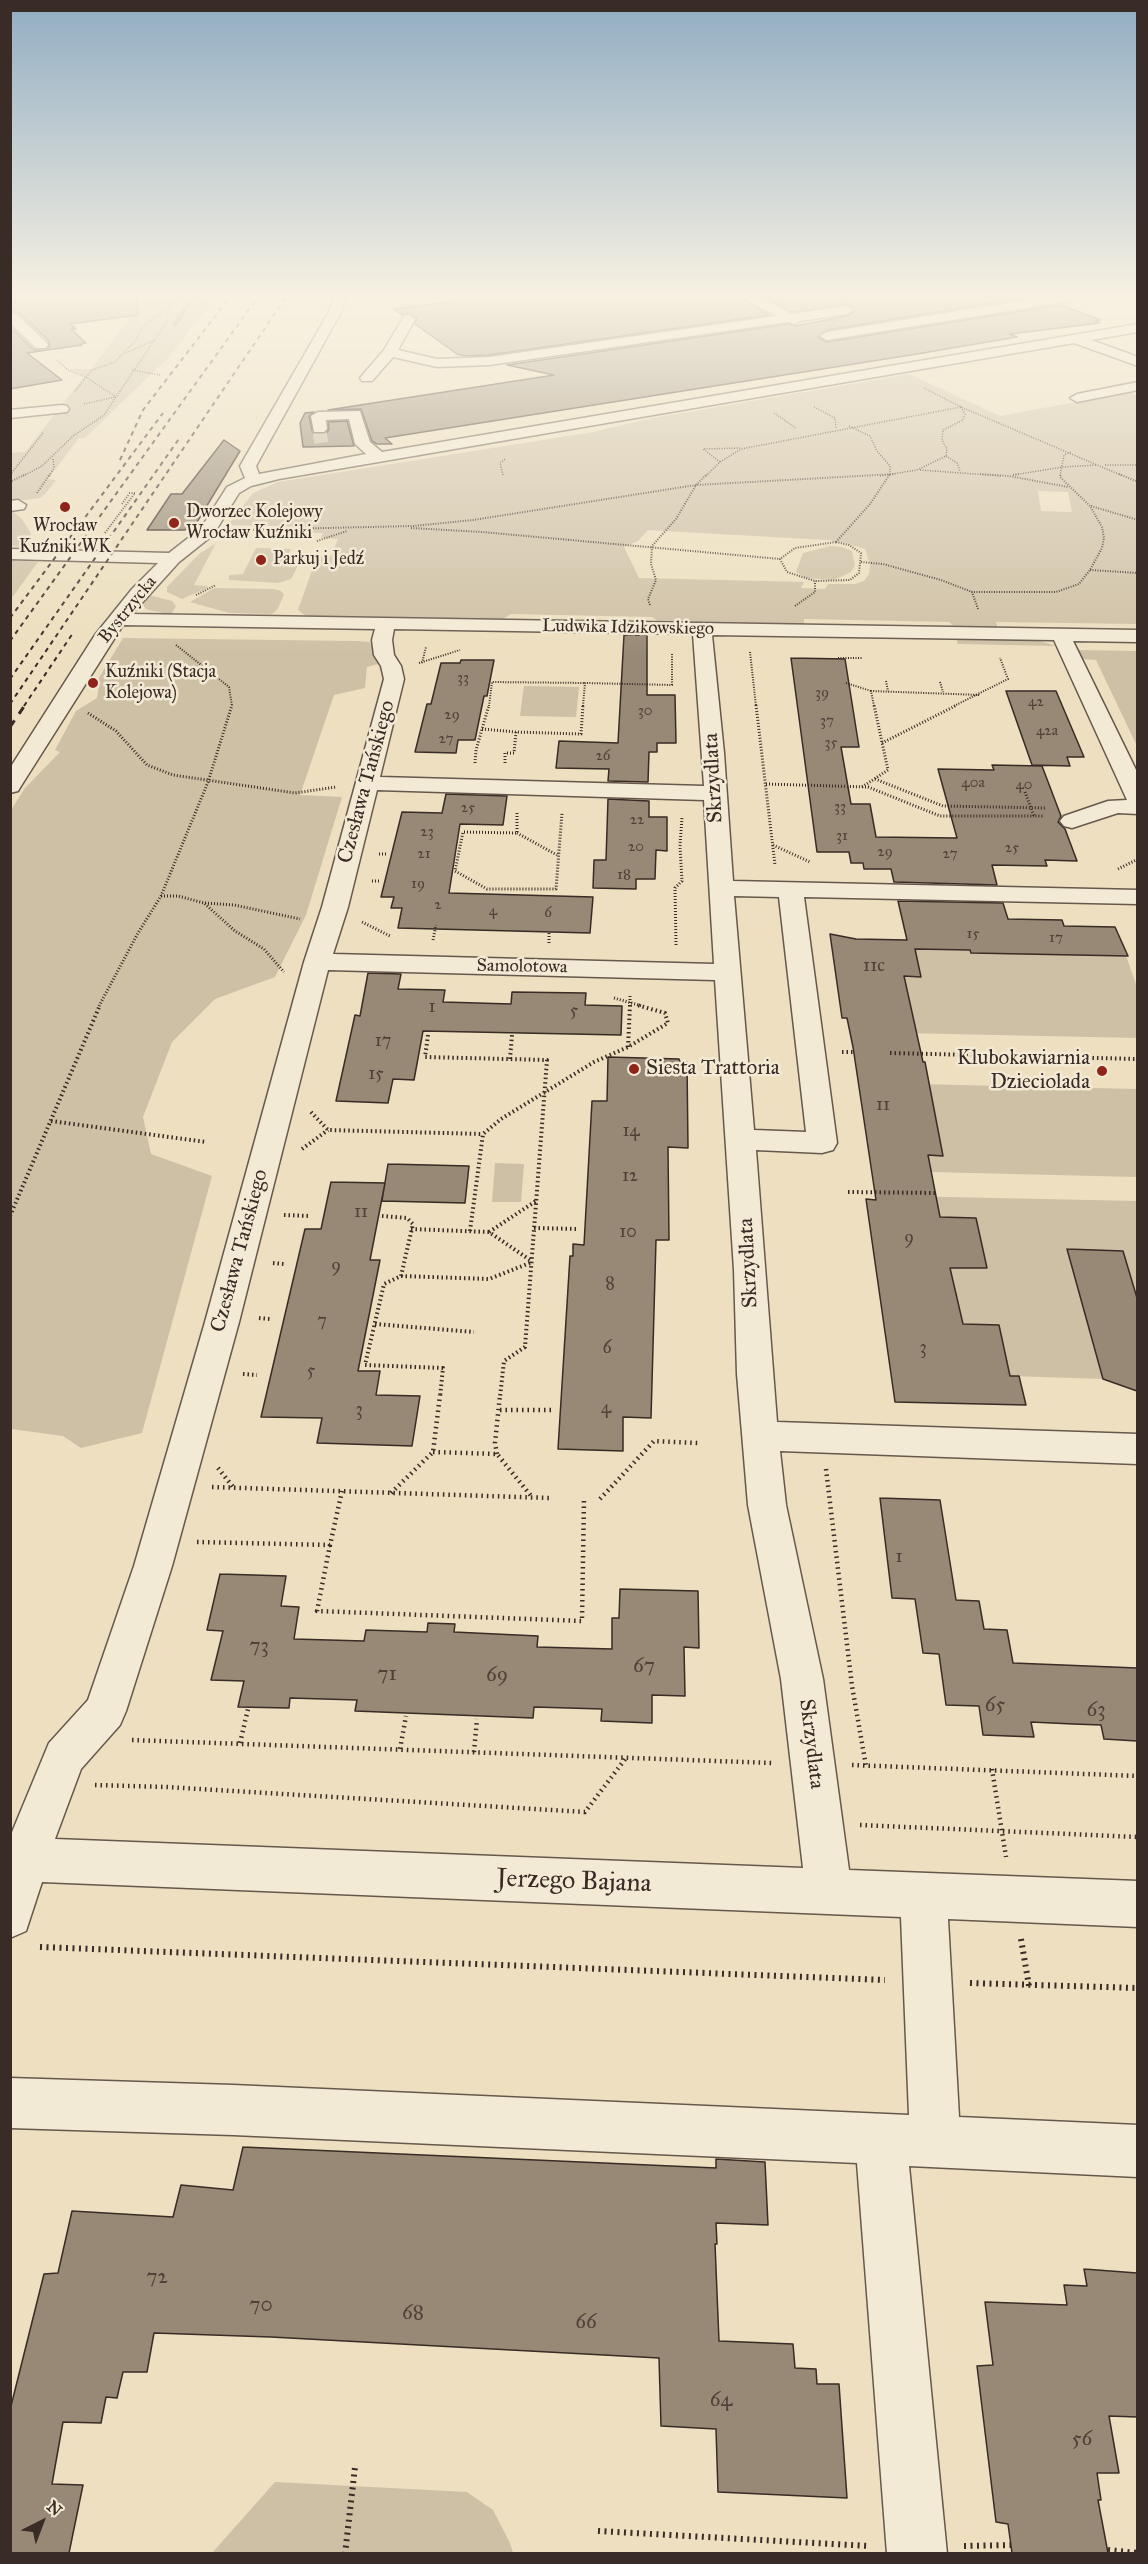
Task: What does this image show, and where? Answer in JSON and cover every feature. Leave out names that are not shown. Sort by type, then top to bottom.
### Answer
[{"type":"street","points":[[276,417],[248,466],[254,480],[617,417]]},
{"type":"street","points":[[319,422],[343,417]]},
{"type":"street","points":[[356,417],[363,444],[379,457]]},
{"type":"street","points":[[322,452],[334,465]]},
{"type":"street","name":"Bystrzycka","points":[[10,786],[105,635],[139,593],[173,558],[207,531],[236,488],[254,480]]},
{"type":"street","points":[[10,554],[173,558]]},
{"type":"street","name":"Ludwika Idzikowskiego","points":[[118,619],[386,623],[683,634],[986,633],[1137,636]]},
{"type":"street","name":"Czesława Tańskiego","points":[[10,1915],[18,1860],[64,1757],[105,1711],[160,1541],[317,962],[332,916],[394,679],[384,655],[382,640],[386,623]]},
{"type":"street","name":"Skrzydlata","points":[[683,634],[705,646],[720,888],[741,1139],[760,1436],[767,1505],[802,1679],[829,1893]]},
{"type":"street","points":[[1061,634],[1137,799]]},
{"type":"street","points":[[366,783],[715,793]]},
{"type":"street","points":[[1072,821],[1116,806],[1137,807]]},
{"type":"street","points":[[720,888],[1137,897]]},
{"type":"street","points":[[741,1139],[822,1143],[784,890]]},
{"type":"street","name":"Samolotowa","points":[[317,962],[727,972]]},
{"type":"street","points":[[760,1436],[1137,1449]]},
{"type":"street","name":"Jerzego Bajana","points":[[18,1860],[1137,1904]]},
{"type":"street","points":[[922,1895],[935,2141]]},
{"type":"street","points":[[10,2103],[245,2111],[1137,2151]]},
{"type":"street","points":[[881,2139],[917,2551]]},
{"type":"path","points":[[10,481],[29,474],[53,457],[73,436],[100,417]]},
{"type":"path","points":[[833,417],[837,428]]},
{"type":"path","points":[[720,462],[703,449],[741,448],[904,417]]},
{"type":"path","points":[[946,456],[947,449],[942,440],[943,430],[963,420],[964,417]]},
{"type":"path","points":[[985,417],[1137,482]]},
{"type":"path","points":[[836,542],[870,504],[890,475],[890,466],[877,450],[870,436],[849,426]]},
{"type":"path","points":[[475,766],[476,750],[488,711],[492,682],[672,685],[683,634],[673,621],[651,608],[648,599],[656,580],[651,564],[652,546],[676,519],[696,486],[720,462],[741,448]]},
{"type":"path","points":[[861,562],[883,564],[972,592],[1056,592],[1079,584],[1102,548],[1104,538],[1102,526],[1090,506],[1060,477],[1064,455],[1071,452]]},
{"type":"path","points":[[917,470],[946,456]]},
{"type":"path","points":[[946,456],[957,463],[960,471]]},
{"type":"path","points":[[21,504],[54,468],[53,457]]},
{"type":"path","points":[[1009,476],[1063,467],[1137,465]]},
{"type":"path","points":[[232,530],[352,529],[473,520],[696,486],[890,475],[917,470],[960,471],[1009,476],[1068,487]]},
{"type":"path","points":[[103,535],[135,493],[129,493],[122,504]]},
{"type":"path","points":[[1090,506],[1137,520]]},
{"type":"path","points":[[473,520],[482,532]]},
{"type":"path","points":[[389,527],[482,532],[780,559],[795,548],[836,542],[849,545],[861,553],[859,573],[850,580],[816,581],[787,572],[780,559]]},
{"type":"path","points":[[316,541],[352,529]]},
{"type":"path","points":[[1090,570],[1137,573]]},
{"type":"path","points":[[972,592],[986,633]]},
{"type":"path","points":[[10,1216],[103,998],[161,896],[208,782],[232,706],[229,687],[175,644]]},
{"type":"path","points":[[749,646],[766,784],[784,890]]},
{"type":"path","points":[[392,671],[465,649]]},
{"type":"path","points":[[882,743],[1008,679],[1000,657]]},
{"type":"path","points":[[886,681],[888,691]]},
{"type":"path","points":[[940,682],[943,692]]},
{"type":"path","points":[[483,729],[581,734],[585,683]]},
{"type":"path","points":[[846,684],[872,691],[980,695]]},
{"type":"path","points":[[862,787],[888,770],[872,691]]},
{"type":"path","points":[[87,712],[116,731],[147,765],[173,775],[208,782],[295,793],[366,783]]},
{"type":"path","points":[[516,732],[514,753],[505,753],[504,762],[556,788],[557,855],[556,889],[486,889],[455,871],[463,832],[517,833],[557,855]]},
{"type":"path","points":[[875,779],[943,806],[1050,808]]},
{"type":"path","points":[[766,784],[862,787],[940,816],[1034,816]]},
{"type":"path","points":[[676,951],[675,888],[681,881],[682,792]]},
{"type":"path","points":[[1025,792],[1029,802]]},
{"type":"path","points":[[517,833],[518,806]]},
{"type":"path","points":[[161,896],[178,896],[204,903],[234,905],[298,919],[332,916],[340,911],[395,939]]},
{"type":"path","points":[[204,903],[235,931],[264,949],[290,978]]},
{"type":"path","points":[[432,944],[436,925]]},
{"type":"path","points":[[628,1047],[630,990]]},
{"type":"path","points":[[285,1085],[328,1130],[483,1134],[544,1092],[594,1062],[628,1047],[668,1023],[665,1013],[610,996]]},
{"type":"path","points":[[428,1035],[425,1057],[547,1060],[525,1347],[504,1361],[495,1443],[497,1454],[533,1497]]},
{"type":"path","points":[[510,1059],[512,1035]]},
{"type":"path","points":[[890,1053],[1137,1059]]},
{"type":"path","points":[[51,1121],[206,1142]]},
{"type":"path","points":[[470,1231],[483,1134]]},
{"type":"path","points":[[848,1192],[936,1193]]},
{"type":"path","points":[[489,1232],[536,1201]]},
{"type":"path","points":[[382,1216],[407,1218],[412,1224],[401,1276]]},
{"type":"path","points":[[534,1228],[579,1229]]},
{"type":"path","points":[[411,1229],[489,1232],[530,1262]]},
{"type":"path","points":[[392,1493],[433,1452],[443,1368],[365,1365],[384,1284],[401,1276],[489,1279],[530,1262]]},
{"type":"path","points":[[375,1324],[474,1332]]},
{"type":"path","points":[[500,1410],[553,1410]]},
{"type":"path","points":[[822,1437],[852,1686],[866,1766]]},
{"type":"path","points":[[600,1499],[654,1441],[698,1443]]},
{"type":"path","points":[[433,1452],[497,1454]]},
{"type":"path","points":[[176,1485],[550,1498]]},
{"type":"path","points":[[342,1491],[316,1611],[582,1621],[584,1499]]},
{"type":"path","points":[[160,1541],[330,1545]]},
{"type":"path","points":[[240,1743],[248,1709]]},
{"type":"path","points":[[400,1749],[406,1716]]},
{"type":"path","points":[[474,1752],[477,1719]]},
{"type":"path","points":[[80,1738],[779,1763]]},
{"type":"path","points":[[53,1784],[166,1786],[585,1812],[626,1758]]},
{"type":"path","points":[[847,1765],[1137,1776]]},
{"type":"path","points":[[992,1769],[1008,1863]]},
{"type":"path","points":[[821,1823],[1137,1837]]},
{"type":"path","points":[[1020,1936],[1029,1986]]},
{"type":"path","points":[[40,1947],[1029,1986],[1137,1988]]},
{"type":"path","points":[[345,2553],[355,2467]]},
{"type":"path","points":[[598,2531],[917,2551]]},
{"type":"path","points":[[1108,2550],[1137,2553]]},
{"type":"shaded area","points":[[53,417],[107,417],[85,438],[79,438],[48,479],[56,480],[46,493],[40,498],[16,501],[11,498],[11,453],[25,452]]},
{"type":"shaded area","points":[[661,417],[1137,417],[1137,624],[996,622],[998,629],[956,628],[949,622],[804,619],[804,625],[660,623],[652,617],[511,614],[501,620],[307,617],[298,610],[317,556],[331,556],[338,539],[321,538],[323,533],[273,532],[276,526],[228,525],[253,493],[278,482],[593,432]],"holes":[[[1038,491],[1068,492],[1072,512],[1041,511]],[[648,530],[827,540],[865,549],[870,564],[869,574],[864,581],[855,584],[828,584],[825,589],[801,588],[804,582],[639,578],[624,547],[638,541]]]},
{"type":"shaded area","points":[[10,509],[22,519],[30,532],[35,548],[11,546]]},
{"type":"shaded area","points":[[216,543],[194,585],[208,586],[207,588],[182,599],[167,592],[167,587],[199,554]]},
{"type":"shaded area","points":[[830,546],[852,551],[855,565],[851,572],[834,580],[806,578],[796,572],[803,553]]},
{"type":"shaded area","points":[[256,548],[291,549],[286,560],[300,562],[291,579],[278,583],[229,580],[229,575],[243,574]]},
{"type":"shaded area","points":[[10,560],[38,562],[11,599]]},
{"type":"shaded area","points":[[214,588],[274,589],[281,591],[284,595],[277,610],[272,614],[229,613],[190,602]]},
{"type":"shaded area","points":[[149,595],[172,601],[176,606],[171,615],[146,609],[143,605]]},
{"type":"shaded area","points":[[956,637],[1033,639],[1056,646],[958,644]]},
{"type":"shaded area","points":[[123,638],[370,642],[382,663],[367,667],[365,688],[334,695],[300,795],[342,797],[306,915],[275,977],[215,999],[172,1042],[143,1117],[151,1154],[212,1176],[142,1433],[81,1448],[63,1436],[11,1429],[11,810],[25,788],[60,752],[55,750],[76,711],[97,698],[99,685],[97,681]]},
{"type":"shaded area","points":[[1076,650],[1137,651],[1137,746],[1096,660],[1081,659]]},
{"type":"shaded area","points":[[524,686],[579,687],[576,717],[520,716]]},
{"type":"shaded area","points":[[915,949],[970,950],[971,953],[1009,954],[1028,951],[1029,954],[1068,955],[1125,953],[1137,987],[1137,1038],[900,1033],[913,1019],[910,1002],[901,1002],[890,976],[921,976]]},
{"type":"shaded area","points":[[915,1084],[1137,1089],[1137,1177],[931,1172],[928,1155],[943,1155],[934,1111]]},
{"type":"shaded area","points":[[495,1163],[524,1164],[521,1202],[492,1202]]},
{"type":"shaded area","points":[[901,1196],[1137,1201],[1137,1298],[1123,1251],[1067,1249],[1103,1379],[1010,1376],[999,1325],[963,1324],[962,1320],[912,1267],[987,1268],[976,1218],[938,1217]]},
{"type":"shaded area","points":[[275,2482],[467,2492],[493,2510],[513,2553],[212,2553]]},
{"type":"building","points":[[303,417],[309,417],[313,434],[326,434],[329,429],[328,422],[347,421],[354,446],[303,447],[300,423]]},
{"type":"building","points":[[364,417],[520,417],[385,438],[392,444],[377,444],[372,441]]},
{"type":"building","points":[[224,440],[240,451],[194,527],[184,530],[147,530],[171,494],[182,494]]},
{"type":"building","points":[[624,635],[647,635],[647,695],[675,695],[676,743],[657,743],[657,752],[649,752],[648,782],[608,781],[609,769],[556,768],[559,741],[618,743]]},
{"type":"building","points":[[791,658],[845,659],[859,747],[841,747],[851,804],[870,804],[876,837],[957,838],[938,769],[994,770],[992,765],[1042,766],[1061,816],[1058,822],[1065,829],[1077,861],[1045,860],[1047,866],[992,865],[997,885],[894,882],[891,869],[864,869],[863,863],[851,863],[849,852],[817,852]]},
{"type":"building","points":[[461,660],[494,660],[475,740],[458,740],[456,753],[415,752],[427,704],[431,704],[441,663],[460,663]]},
{"type":"building","points":[[1006,691],[1056,691],[1084,757],[1067,757],[1070,766],[1032,765]]},
{"type":"building","points":[[446,794],[507,796],[503,825],[460,824],[449,893],[593,897],[590,933],[398,928],[402,908],[391,908],[394,897],[381,897],[402,812],[442,813]]},
{"type":"building","points":[[608,799],[649,801],[649,817],[667,817],[667,851],[656,850],[655,879],[636,879],[636,889],[593,888],[594,860],[606,860]]},
{"type":"building","points":[[898,901],[1003,903],[1008,919],[1062,920],[1064,926],[1115,927],[1128,956],[971,953],[970,950],[915,949],[921,977],[904,976],[923,1062],[925,1062],[943,1156],[928,1155],[940,1217],[976,1218],[987,1268],[950,1268],[963,1324],[999,1325],[1010,1376],[1019,1376],[1026,1405],[895,1402],[866,1199],[876,1200],[853,1047],[847,1018],[842,1018],[830,934],[856,939],[907,940]]},
{"type":"building","points":[[368,973],[401,974],[398,989],[445,990],[443,1002],[511,1004],[512,992],[586,993],[585,1005],[622,1006],[621,1035],[423,1031],[414,1080],[393,1079],[388,1103],[336,1101],[355,1015],[360,1016]]},
{"type":"building","points":[[608,1057],[679,1059],[680,1062],[687,1062],[688,1148],[668,1147],[669,1240],[656,1240],[651,1418],[623,1417],[623,1451],[558,1449],[570,1256],[573,1256],[573,1244],[584,1245],[592,1101],[607,1101]]},
{"type":"building","points":[[388,1164],[469,1166],[465,1203],[382,1201]]},
{"type":"building","points":[[331,1182],[385,1183],[370,1260],[380,1260],[358,1371],[380,1371],[376,1395],[420,1396],[412,1446],[317,1443],[322,1418],[261,1417],[305,1229],[321,1229]]},
{"type":"building","points":[[1067,1249],[1123,1251],[1137,1298],[1137,1391],[1103,1379]]},
{"type":"building","points":[[880,1498],[940,1500],[956,1600],[979,1601],[984,1629],[1007,1630],[1013,1663],[1137,1668],[1137,1741],[1104,1739],[1101,1725],[1031,1722],[1034,1737],[983,1735],[979,1706],[946,1705],[939,1654],[923,1653],[915,1599],[892,1598]]},
{"type":"building","points":[[220,1574],[286,1576],[281,1606],[299,1607],[294,1639],[364,1641],[366,1630],[427,1632],[428,1623],[455,1624],[454,1632],[538,1636],[537,1647],[612,1649],[612,1618],[619,1618],[620,1589],[698,1591],[699,1648],[684,1647],[685,1696],[652,1695],[652,1723],[601,1721],[602,1709],[534,1707],[533,1718],[355,1711],[357,1700],[290,1698],[289,1708],[238,1707],[244,1681],[211,1680],[223,1631],[207,1630]]},
{"type":"building","points":[[243,2147],[716,2168],[716,2159],[765,2162],[768,2225],[716,2223],[719,2341],[793,2344],[795,2368],[816,2369],[817,2384],[839,2384],[847,2498],[718,2492],[716,2429],[661,2426],[659,2358],[154,2333],[147,2372],[123,2372],[117,2398],[106,2397],[101,2423],[63,2422],[52,2484],[83,2485],[69,2553],[10,2553],[10,2410],[44,2274],[58,2273],[72,2211],[173,2217],[181,2185],[233,2190]]},
{"type":"building","points":[[1084,2269],[1137,2273],[1137,2417],[1109,2416],[1119,2473],[1097,2473],[1101,2500],[1098,2500],[1108,2553],[1012,2553],[1008,2524],[996,2522],[977,2366],[993,2365],[985,2302],[1067,2305],[1064,2285],[1087,2286]]},
{"type":"tunnel","points":[[319,429],[322,447]]},
{"type":"railway","points":[[120,460],[140,417]]},
{"type":"railway","points":[[10,618],[160,417]]},
{"type":"railway","points":[[10,641],[172,417]]},
{"type":"railway","points":[[10,704],[205,417]]},
{"type":"railway","points":[[10,679],[181,436]]},
{"type":"railway","points":[[24,706],[73,633]]},
{"type":"railway","points":[[10,727],[25,705]]},
{"type":"place","name":"Wrocław Kuźniki WK","points":[[65,507]]},
{"type":"place","name":"Dworzec Kolejowy Wrocław Kuźniki","points":[[174,523]]},
{"type":"place","name":"Parkuj i Jedź","points":[[261,560]]},
{"type":"place","name":"Kuźniki (Stacja Kolejowa)","points":[[93,683]]},
{"type":"place","name":"Siesta Trattoria","points":[[634,1069]]},
{"type":"place","name":"Klubokawiarnia Dzieciolada","points":[[1102,1071]]}]
